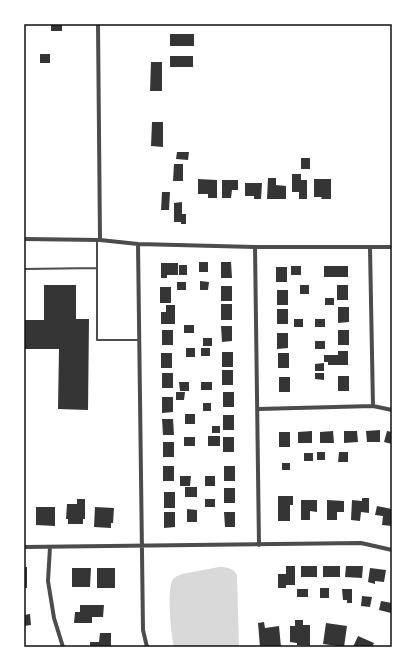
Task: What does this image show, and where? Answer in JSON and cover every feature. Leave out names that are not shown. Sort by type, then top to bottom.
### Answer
[{"type":"street","points":[[98,24],[98,240]]},
{"type":"street","points":[[24,239],[98,240],[138,244],[255,247],[392,248]]},
{"type":"street","points":[[138,244],[143,630],[148,647]]},
{"type":"street","points":[[255,247],[258,409],[258,545]]},
{"type":"street","points":[[370,248],[373,406]]},
{"type":"street","points":[[258,409],[373,406],[392,410]]},
{"type":"street","points":[[24,547],[361,543],[392,550]]},
{"type":"street","points":[[50,547],[48,581],[54,618],[63,647]]},
{"type":"lane","points":[[98,240],[97,340],[139,340]]},
{"type":"lane","points":[[24,269],[97,268]]},
{"type":"shaded area","points":[[219,567],[230,568],[237,575],[239,647],[174,647],[170,604],[172,581],[182,574]]},
{"type":"building","points":[[51,24],[62,24],[62,31],[51,31]]},
{"type":"building","points":[[170,34],[194,34],[194,46],[170,46]]},
{"type":"building","points":[[40,54],[50,54],[50,63],[40,63]]},
{"type":"building","points":[[170,56],[193,56],[193,67],[170,67]]},
{"type":"building","points":[[151,62],[162,62],[162,91],[150,91]]},
{"type":"building","points":[[152,122],[163,122],[163,147],[151,146]]},
{"type":"building","points":[[177,152],[189,152],[188,160],[176,159]]},
{"type":"building","points":[[301,158],[310,158],[310,169],[301,169]]},
{"type":"building","points":[[174,164],[183,164],[183,181],[173,181]]},
{"type":"building","points":[[292,174],[301,174],[301,180],[307,180],[307,199],[299,199],[299,192],[292,192]]},
{"type":"building","points":[[268,178],[276,178],[276,185],[286,186],[286,199],[267,199]]},
{"type":"building","points":[[198,179],[217,180],[217,198],[208,198],[208,194],[198,194]]},
{"type":"building","points":[[314,179],[331,179],[331,199],[314,197]]},
{"type":"building","points":[[222,180],[238,180],[238,190],[232,190],[231,198],[222,198]]},
{"type":"building","points":[[245,183],[262,183],[261,199],[254,199],[254,196],[245,196]]},
{"type":"building","points":[[162,192],[170,192],[169,210],[161,210]]},
{"type":"building","points":[[182,202],[182,214],[186,214],[186,224],[174,222],[174,203]]},
{"type":"building","points":[[199,262],[208,262],[208,272],[199,272]]},
{"type":"building","points":[[221,262],[231,262],[232,278],[221,278]]},
{"type":"building","points":[[161,263],[178,263],[178,275],[167,275],[167,278],[161,278]]},
{"type":"building","points":[[179,265],[187,265],[187,275],[179,275]]},
{"type":"building","points":[[291,266],[301,266],[301,275],[291,275]]},
{"type":"building","points":[[324,266],[348,266],[348,277],[324,277]]},
{"type":"building","points":[[276,267],[287,267],[287,282],[276,282]]},
{"type":"building","points":[[200,281],[209,282],[208,290],[200,290]]},
{"type":"building","points":[[177,282],[186,282],[186,290],[177,290]]},
{"type":"building","points":[[44,285],[76,285],[76,319],[89,319],[88,410],[58,409],[59,349],[24,349],[24,320],[44,320]]},
{"type":"building","points":[[300,285],[309,285],[309,294],[300,294]]},
{"type":"building","points":[[337,285],[348,285],[348,300],[337,300]]},
{"type":"building","points":[[221,286],[232,286],[232,301],[221,301]]},
{"type":"building","points":[[160,287],[171,287],[171,303],[160,303]]},
{"type":"building","points":[[277,290],[288,290],[288,305],[277,305]]},
{"type":"building","points":[[325,298],[334,298],[334,305],[325,305]]},
{"type":"building","points":[[221,304],[232,304],[232,320],[221,320]]},
{"type":"building","points":[[166,305],[175,305],[175,324],[161,324],[161,312],[166,312]]},
{"type":"building","points":[[338,307],[349,307],[349,322],[338,323]]},
{"type":"building","points":[[277,309],[288,309],[288,324],[277,324]]},
{"type":"building","points":[[294,319],[303,319],[303,327],[294,327]]},
{"type":"building","points":[[315,319],[325,319],[325,327],[315,327]]},
{"type":"building","points":[[184,325],[194,325],[194,333],[184,333]]},
{"type":"building","points":[[221,326],[232,326],[232,341],[222,342]]},
{"type":"building","points":[[162,330],[173,330],[173,345],[162,345]]},
{"type":"building","points":[[338,330],[349,330],[349,345],[338,345]]},
{"type":"building","points":[[277,333],[288,333],[288,348],[277,349]]},
{"type":"building","points":[[203,338],[212,338],[212,346],[203,346]]},
{"type":"building","points":[[315,341],[325,341],[325,349],[315,349]]},
{"type":"building","points":[[186,348],[195,348],[195,357],[186,357]]},
{"type":"building","points":[[201,348],[210,348],[210,356],[201,356]]},
{"type":"building","points":[[338,351],[348,351],[348,365],[328,365],[328,362],[324,362],[324,355],[338,355]]},
{"type":"building","points":[[222,352],[233,352],[233,367],[222,367]]},
{"type":"building","points":[[161,353],[172,353],[172,368],[161,368]]},
{"type":"building","points":[[278,353],[289,353],[289,368],[278,368]]},
{"type":"building","points":[[324,363],[324,371],[315,371],[315,364]]},
{"type":"building","points":[[222,370],[233,370],[233,385],[222,385]]},
{"type":"building","points":[[162,373],[173,373],[173,388],[162,388]]},
{"type":"building","points":[[315,373],[324,373],[324,380],[315,379]]},
{"type":"building","points":[[338,376],[349,376],[349,391],[338,391]]},
{"type":"building","points":[[279,377],[290,377],[290,392],[279,392]]},
{"type":"building","points":[[179,382],[189,382],[189,391],[180,391]]},
{"type":"building","points":[[201,382],[212,382],[212,390],[201,390]]},
{"type":"building","points":[[176,392],[185,392],[184,400],[176,400]]},
{"type":"building","points":[[223,392],[234,392],[234,407],[223,407]]},
{"type":"building","points":[[162,397],[173,397],[173,412],[162,413]]},
{"type":"building","points":[[203,403],[211,403],[211,411],[203,411]]},
{"type":"building","points":[[185,414],[195,414],[195,424],[185,424]]},
{"type":"building","points":[[223,415],[234,415],[234,430],[223,430]]},
{"type":"building","points":[[162,419],[173,419],[174,435],[163,435]]},
{"type":"building","points":[[212,426],[220,426],[220,433],[212,433]]},
{"type":"building","points":[[380,430],[380,442],[367,442],[366,431]]},
{"type":"building","points":[[312,431],[312,443],[298,443],[298,432]]},
{"type":"building","points":[[333,431],[334,443],[320,443],[320,432]]},
{"type":"building","points":[[344,431],[357,431],[358,442],[344,443]]},
{"type":"building","points":[[387,431],[392,432],[392,444],[384,442]]},
{"type":"building","points":[[279,432],[290,432],[290,447],[279,447]]},
{"type":"building","points":[[208,436],[220,436],[220,446],[208,446]]},
{"type":"building","points":[[184,437],[195,437],[195,446],[184,446]]},
{"type":"building","points":[[223,437],[234,437],[234,452],[223,452]]},
{"type":"building","points":[[163,442],[174,442],[174,457],[163,457]]},
{"type":"building","points":[[317,452],[325,452],[325,460],[317,460]]},
{"type":"building","points":[[339,452],[348,452],[348,462],[338,462]]},
{"type":"building","points":[[304,453],[313,453],[313,461],[304,461]]},
{"type":"building","points":[[282,463],[290,463],[290,470],[282,470]]},
{"type":"building","points":[[163,466],[174,466],[174,481],[163,481]]},
{"type":"building","points":[[224,466],[235,466],[235,481],[224,481]]},
{"type":"building","points":[[180,476],[191,476],[190,486],[180,486]]},
{"type":"building","points":[[205,476],[215,476],[215,486],[205,486]]},
{"type":"building","points":[[185,487],[197,487],[197,497],[185,497]]},
{"type":"building","points":[[224,488],[235,488],[235,503],[224,503]]},
{"type":"building","points":[[164,492],[175,492],[175,508],[164,508]]},
{"type":"building","points":[[278,496],[293,496],[293,505],[290,505],[290,521],[278,521]]},
{"type":"building","points":[[362,498],[369,498],[369,513],[361,512],[360,521],[351,520],[352,500],[362,501]]},
{"type":"building","points":[[77,499],[85,499],[85,519],[83,519],[83,524],[68,524],[68,519],[66,519],[67,504],[77,504]]},
{"type":"building","points":[[205,499],[215,499],[215,507],[205,507]]},
{"type":"building","points":[[301,500],[317,500],[317,512],[310,511],[310,520],[301,520]]},
{"type":"building","points":[[327,500],[344,501],[344,512],[337,512],[337,520],[327,520]]},
{"type":"building","points":[[377,506],[392,509],[392,526],[382,525],[383,516],[375,515]]},
{"type":"building","points":[[36,507],[55,507],[55,526],[36,525]]},
{"type":"building","points":[[95,507],[114,508],[113,523],[111,523],[111,528],[94,527]]},
{"type":"building","points":[[187,509],[197,510],[197,522],[187,522]]},
{"type":"building","points":[[164,512],[175,512],[175,527],[164,528]]},
{"type":"building","points":[[224,512],[235,512],[235,527],[225,527]]},
{"type":"building","points":[[286,566],[295,566],[295,585],[286,585],[286,588],[278,588],[278,574],[286,574]]},
{"type":"building","points":[[301,566],[317,566],[317,577],[301,577]]},
{"type":"building","points":[[323,566],[340,566],[340,577],[323,577]]},
{"type":"building","points":[[346,566],[363,566],[362,578],[345,577]]},
{"type":"building","points":[[24,567],[27,567],[27,588],[24,588]]},
{"type":"building","points":[[72,568],[91,568],[90,587],[72,587]]},
{"type":"building","points":[[97,568],[115,568],[115,588],[97,588]]},
{"type":"building","points":[[370,568],[386,570],[384,582],[375,581],[375,584],[368,582]]},
{"type":"building","points":[[320,588],[329,588],[329,598],[320,598]]},
{"type":"building","points":[[297,589],[308,589],[308,597],[297,597]]},
{"type":"building","points":[[342,589],[352,589],[352,603],[347,603],[347,600],[343,600]]},
{"type":"building","points":[[362,596],[372,597],[370,607],[361,606]]},
{"type":"building","points":[[381,601],[392,603],[391,613],[379,610]]},
{"type":"building","points":[[80,605],[104,605],[103,617],[92,617],[92,623],[74,623],[75,612],[80,612]]},
{"type":"building","points":[[30,614],[31,625],[24,626],[24,615]]},
{"type":"building","points":[[295,620],[303,620],[303,625],[310,625],[310,646],[297,645],[297,643],[290,642],[290,626],[295,626]]},
{"type":"building","points":[[264,622],[265,628],[279,626],[281,647],[260,647],[258,623]]},
{"type":"building","points":[[326,623],[347,626],[344,647],[323,644]]},
{"type":"building","points":[[100,633],[111,633],[111,647],[90,647],[90,642],[99,642]]},
{"type":"building","points":[[358,636],[374,643],[372,647],[353,647]]}]
